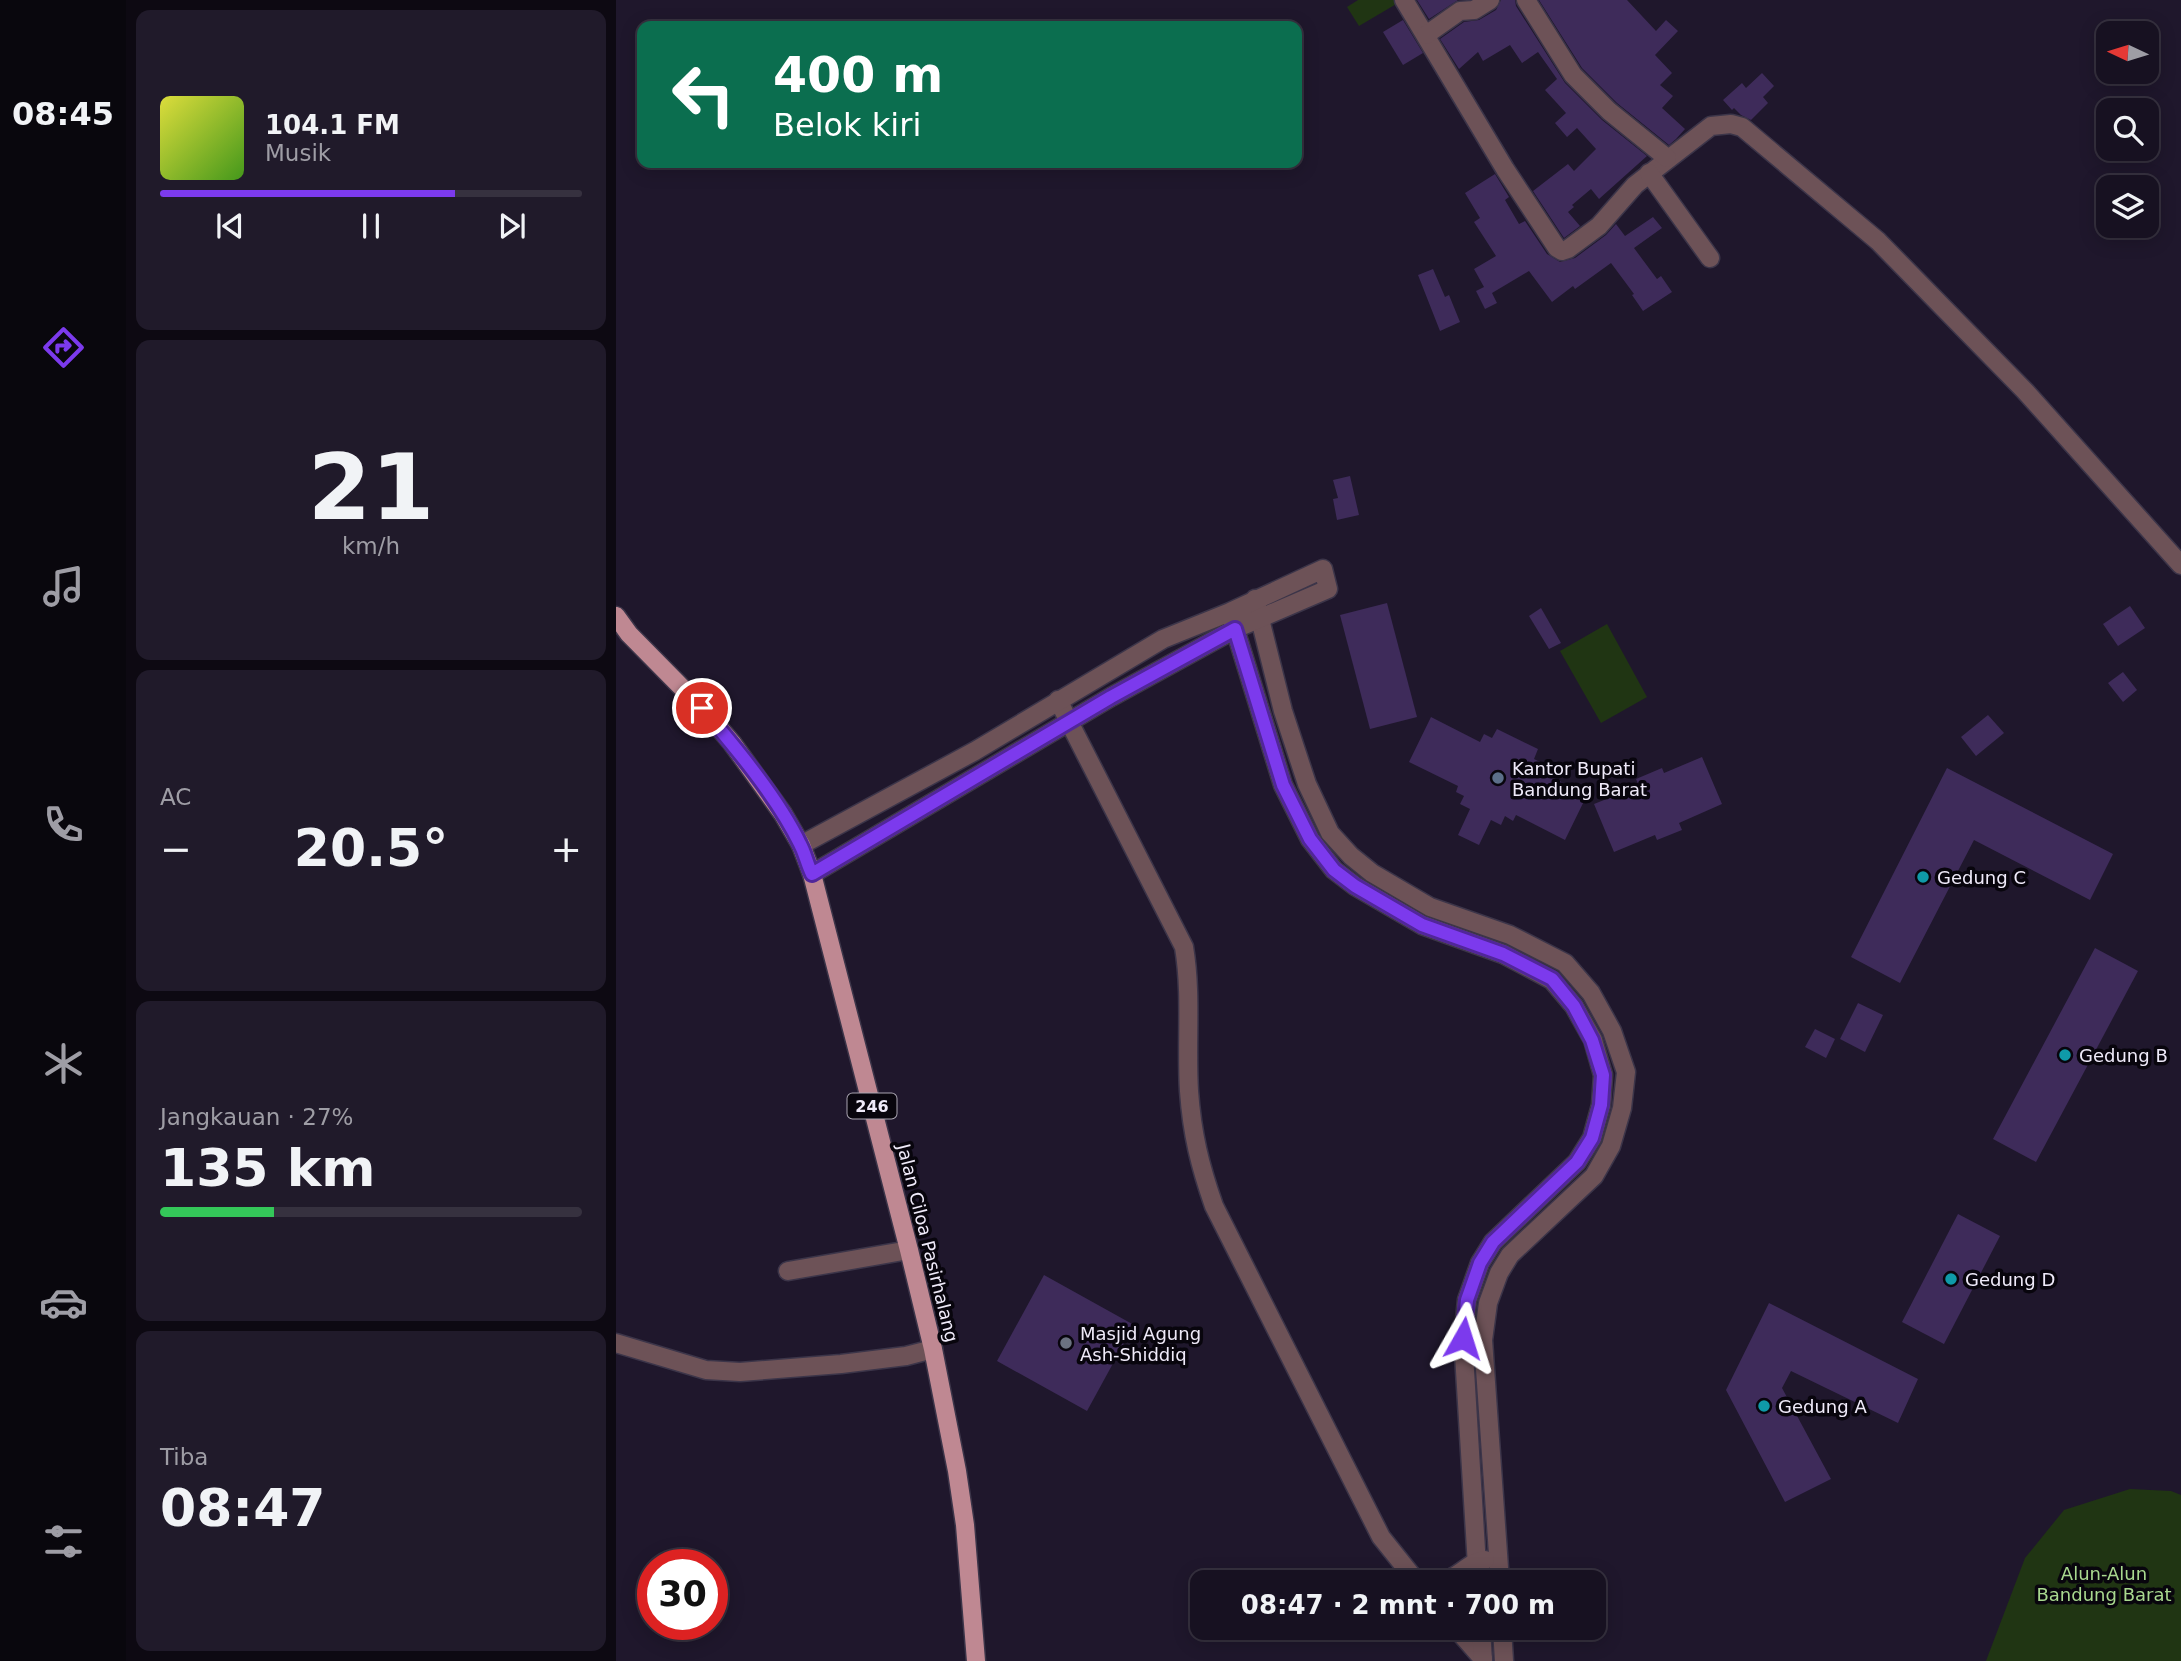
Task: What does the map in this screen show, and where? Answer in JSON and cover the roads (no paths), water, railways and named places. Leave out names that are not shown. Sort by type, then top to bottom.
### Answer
[{"type":"main road","name":"Jalan Ciloa Pasirhalang","points":[[616,616],[629,634],[702,708],[732,743],[783,814],[801,845],[812,874],[933,1349],[965,1525],[976,1661]]},
{"type":"street","points":[[1404,0],[1505,169],[1557,248],[1568,250],[1599,226],[1635,185],[1711,126],[1731,124],[1742,127],[1878,241],[2025,391],[2181,565]]},
{"type":"street","points":[[1426,35],[1460,10],[1474,10],[1490,0]]},
{"type":"street","points":[[1526,0],[1573,75],[1609,111],[1667,158]]},
{"type":"street","points":[[1649,173],[1710,258]]},
{"type":"street","points":[[801,845],[975,751],[1163,639],[1323,569],[1328,589],[1235,629],[1069,722],[812,874]]},
{"type":"street","points":[[1255,599],[1291,736],[1307,784],[1330,833],[1351,856],[1372,873],[1430,907],[1510,935],[1565,963],[1591,993],[1612,1031],[1626,1072],[1622,1108],[1611,1146],[1594,1176],[1510,1255],[1499,1273],[1488,1303],[1483,1340],[1500,1570]]},
{"type":"street","points":[[1230,611],[1283,785],[1310,839],[1334,870],[1355,886],[1422,925],[1503,954],[1552,979],[1574,1006],[1592,1040],[1603,1075],[1601,1105],[1592,1138],[1577,1162],[1493,1242],[1480,1263],[1467,1300],[1463,1338],[1477,1570]]},
{"type":"street","points":[[1058,700],[1184,947],[1188,972],[1189,1091],[1194,1142],[1214,1206],[1381,1537],[1407,1570]]},
{"type":"street","points":[[788,1271],[909,1250]]},
{"type":"street","points":[[616,1343],[706,1370],[740,1372],[841,1364],[906,1356],[933,1349]]},
{"type":"street","points":[[1465,1570],[1477,1561],[1499,1558]]},
{"type":"street","points":[[1405,1567],[1410,1570]]},
{"type":"street","points":[[1466,1640],[1483,1660]]},
{"type":"street","points":[[1482,1640],[1483,1660]]},
{"type":"street","points":[[1503,1640],[1504,1661]]},
{"type":"place","name":"Kantor Bupati Bandung Barat","points":[[1498,778]]},
{"type":"place","name":"Gedung C","points":[[1923,877]]},
{"type":"place","name":"Gedung B","points":[[2065,1055]]},
{"type":"place","name":"Gedung D","points":[[1951,1279]]},
{"type":"place","name":"Masjid Agung Ash-Shiddiq","points":[[1066,1343]]},
{"type":"place","name":"Gedung A","points":[[1764,1406]]},
{"type":"park label","name":"Alun-Alun Bandung Barat","points":[[2104,1583]]}]
